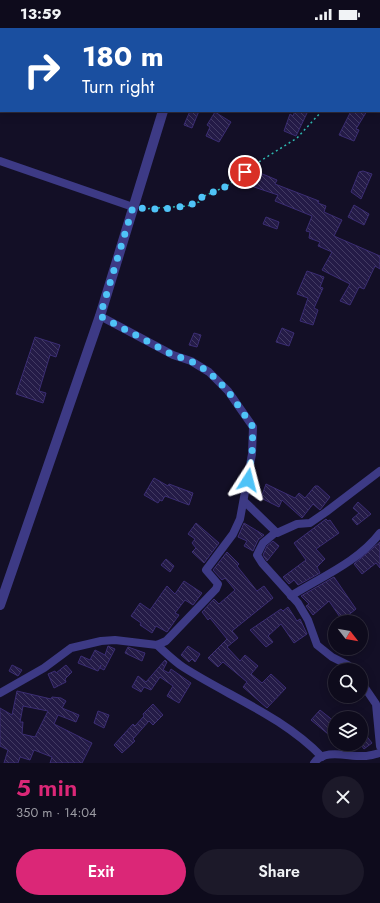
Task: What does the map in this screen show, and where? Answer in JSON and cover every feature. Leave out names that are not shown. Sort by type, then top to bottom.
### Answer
[{"type":"street","points":[[0,605],[100,316],[163,112]]},
{"type":"street","points":[[0,161],[133,207]]},
{"type":"street","points":[[0,693],[44,668],[71,648],[101,641],[115,640],[157,645],[166,641],[216,589],[218,584],[206,570],[233,534],[240,519],[252,454],[253,427],[228,391],[209,372],[191,361],[173,355],[100,316]]},
{"type":"street","points":[[344,663],[332,657],[317,645],[308,620],[298,603],[257,555],[263,543],[276,532],[285,531],[297,524],[310,523],[380,471]]},
{"type":"street","points":[[244,502],[276,532]]},
{"type":"street","points":[[291,596],[344,565],[373,542],[380,533]]},
{"type":"street","points":[[157,645],[181,666],[266,713],[307,741],[322,757]]},
{"type":"street","points":[[368,692],[376,704],[380,746]]},
{"type":"street","points":[[314,763],[318,758],[331,754],[366,756],[380,753]]},
{"type":"path","points":[[133,207],[145,209],[172,208],[199,202],[202,197],[227,186],[254,165],[297,138],[321,112]]},
{"type":"building","points":[[190,112],[199,112],[192,128],[184,125]]},
{"type":"building","points":[[215,112],[231,122],[219,142],[206,136],[210,127],[207,125]]},
{"type":"building","points":[[295,112],[308,112],[296,136],[284,131],[290,114],[293,116]]},
{"type":"building","points":[[350,112],[366,112],[356,129],[359,130],[354,141],[339,135]]},
{"type":"building","points":[[253,170],[277,180],[275,184],[319,201],[318,203],[326,206],[324,212],[342,220],[334,236],[380,256],[380,269],[375,266],[364,289],[359,287],[350,305],[340,301],[350,284],[322,270],[332,252],[318,246],[320,242],[309,238],[310,232],[306,231],[312,216],[275,201],[278,195],[248,185]]},
{"type":"building","points":[[363,171],[372,174],[361,199],[351,192],[359,172]]},
{"type":"building","points":[[354,205],[369,214],[364,225],[348,217]]},
{"type":"building","points":[[266,217],[279,222],[277,229],[263,224]]},
{"type":"building","points":[[307,271],[324,277],[320,287],[323,288],[314,308],[318,310],[313,325],[300,321],[308,298],[297,294]]},
{"type":"building","points":[[282,328],[294,333],[289,346],[276,342]]},
{"type":"building","points":[[194,333],[201,335],[197,347],[189,345]]},
{"type":"building","points":[[35,337],[60,345],[56,357],[50,355],[39,391],[46,393],[43,403],[16,394]]},
{"type":"building","points":[[154,478],[168,486],[169,484],[193,493],[189,505],[165,496],[162,501],[160,500],[158,503],[144,495]]},
{"type":"building","points":[[266,484],[295,498],[299,493],[305,498],[315,486],[318,486],[330,497],[320,510],[313,504],[302,518],[282,500],[279,507],[261,498]]},
{"type":"building","points":[[358,502],[371,514],[357,525],[352,519],[359,513],[353,508]]},
{"type":"building","points":[[326,519],[328,521],[330,520],[339,533],[316,549],[325,559],[317,567],[320,573],[298,585],[294,580],[289,584],[283,577],[306,560],[294,543]]},
{"type":"building","points":[[196,523],[219,543],[204,563],[192,552],[196,548],[192,543],[195,539],[188,534]]},
{"type":"building","points":[[244,523],[264,535],[258,540],[253,551],[244,546],[247,541],[238,537]]},
{"type":"building","points":[[273,541],[279,546],[267,561],[263,555],[267,546]]},
{"type":"building","points":[[380,542],[380,568],[376,563],[362,574],[354,564]]},
{"type":"building","points":[[227,552],[239,564],[237,566],[257,591],[264,586],[273,598],[232,631],[238,638],[227,647],[240,661],[245,655],[258,666],[251,674],[262,683],[271,674],[286,688],[267,708],[243,687],[247,682],[223,662],[218,667],[208,658],[227,639],[210,618],[208,620],[202,612],[214,599],[219,604],[235,590],[225,578],[222,580],[213,570]]},
{"type":"building","points":[[166,559],[174,566],[170,572],[161,565]]},
{"type":"building","points":[[334,577],[356,609],[348,615],[339,615],[329,601],[313,615],[306,606],[309,604],[301,596]]},
{"type":"building","points":[[184,581],[202,593],[193,605],[185,600],[175,613],[179,615],[167,632],[156,626],[152,633],[140,625],[141,623],[131,616],[140,603],[150,610],[167,586],[175,594]]},
{"type":"building","points":[[288,607],[297,621],[300,619],[307,634],[294,643],[281,624],[268,636],[273,642],[266,647],[250,630],[281,609],[283,611]]},
{"type":"building","points":[[108,646],[115,649],[104,670],[100,668],[101,665],[98,671],[78,663],[81,656],[90,660],[95,650],[105,655]]},
{"type":"building","points":[[188,646],[200,654],[195,662],[192,659],[189,662],[181,655]]},
{"type":"building","points":[[128,647],[145,653],[142,661],[125,653]]},
{"type":"building","points":[[165,660],[167,662],[163,670],[169,673],[171,669],[191,683],[179,703],[167,696],[173,686],[160,677],[151,690],[144,687],[141,692],[132,687],[138,676],[146,682]]},
{"type":"building","points":[[12,665],[22,670],[18,676],[9,671]]},
{"type":"building","points":[[66,665],[72,672],[65,679],[66,682],[54,688],[48,674],[55,671],[56,673]]},
{"type":"building","points":[[17,691],[51,699],[52,697],[61,698],[66,701],[62,708],[79,715],[76,722],[58,715],[54,724],[92,743],[82,763],[50,763],[52,757],[34,750],[30,760],[20,757],[18,763],[4,763],[8,750],[0,746],[0,708],[12,715]],"holes":[[[23,706],[48,711],[35,737],[22,734],[23,722],[20,722]]]},
{"type":"building","points":[[153,704],[163,715],[153,725],[149,721],[133,739],[135,741],[122,753],[114,745],[133,724],[135,726],[144,716],[143,714]]},
{"type":"building","points":[[320,710],[328,716],[328,734],[311,720]]},
{"type":"building","points":[[98,711],[109,715],[104,728],[94,723]]},
{"type":"building","points":[[368,738],[372,743],[368,746]]},
{"type":"route","points":[[245,172],[227,186],[202,197],[199,202],[187,206],[145,209],[133,207],[100,316],[173,355],[191,361],[209,372],[228,391],[253,427],[252,454],[248,480]]}]
